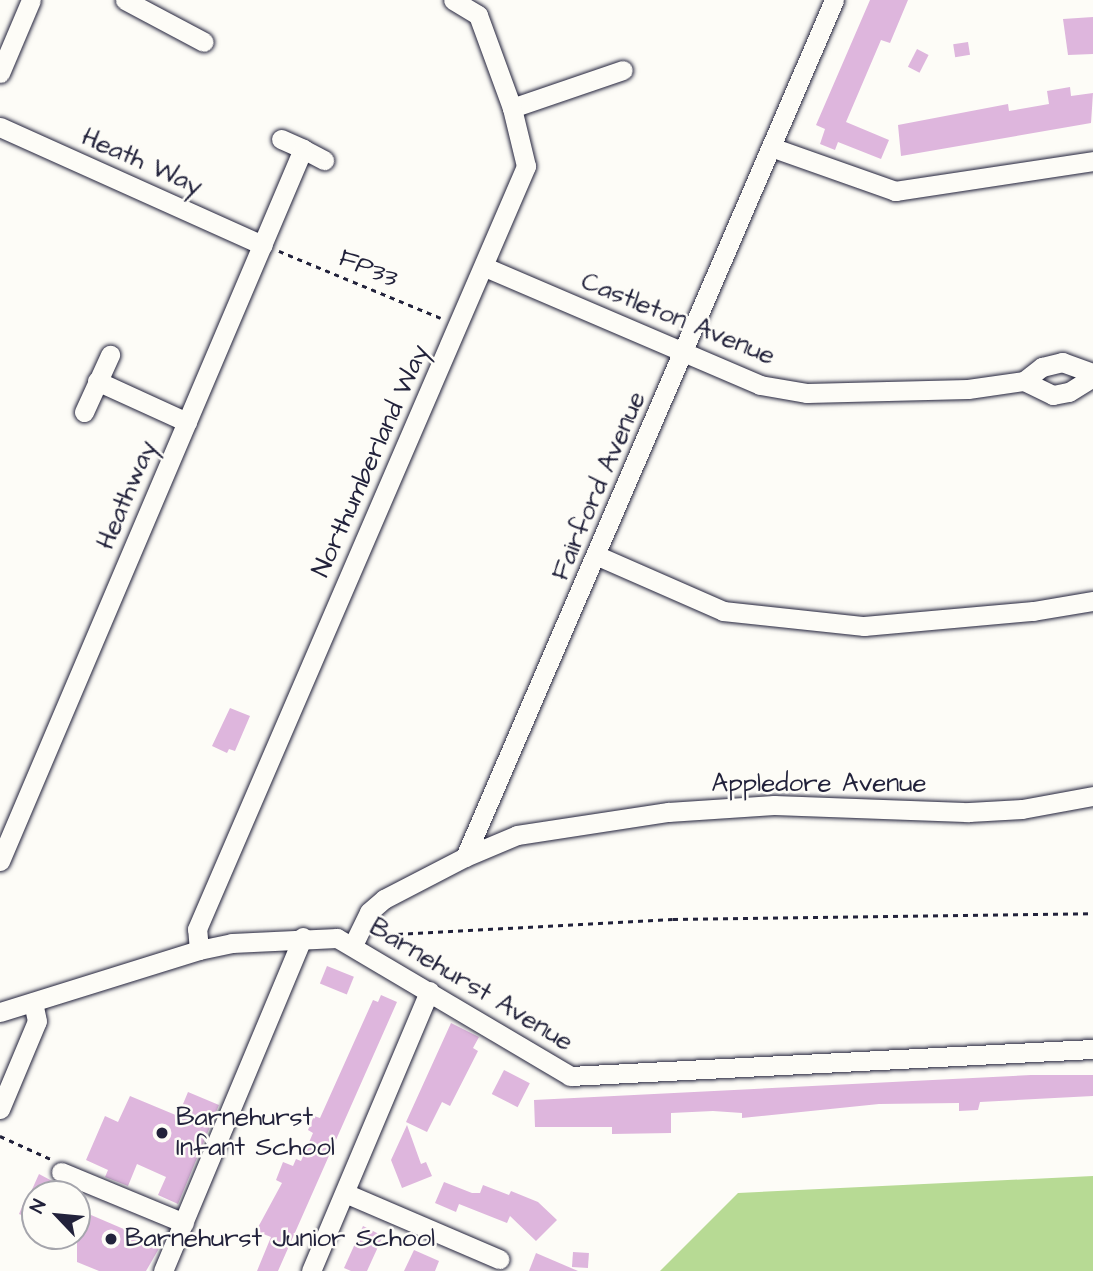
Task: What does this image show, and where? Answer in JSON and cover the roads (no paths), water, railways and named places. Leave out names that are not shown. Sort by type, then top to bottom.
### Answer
[{"type":"street","points":[[0,72],[31,0]]},
{"type":"street","points":[[125,0],[205,41]]},
{"type":"street","name":"Northumberland Way","points":[[199,950],[197,929],[485,267],[526,166],[512,108],[478,16],[453,0]]},
{"type":"street","name":"Fairford Avenue","points":[[465,857],[598,556],[834,0]]},
{"type":"street","points":[[512,108],[623,70]]},
{"type":"street","name":"Heath Way","points":[[0,127],[263,245]]},
{"type":"street","points":[[281,139],[324,160]]},
{"type":"street","points":[[771,147],[895,191],[1093,161]]},
{"type":"street","name":"Heathway","points":[[0,861],[6,829],[187,422],[303,149]]},
{"type":"street","name":"Castleton Avenue","points":[[485,267],[760,385],[807,393],[882,394],[1024,381],[1053,395],[1069,392],[1093,375]]},
{"type":"street","points":[[84,412],[110,355]]},
{"type":"street","name":"Castleton Avenue","points":[[1024,381],[1042,367],[1062,362],[1093,375]]},
{"type":"street","points":[[97,381],[187,422]]},
{"type":"street","points":[[598,556],[723,611],[864,626],[1093,601]]},
{"type":"street","name":"Appledore Avenue","points":[[465,857],[517,835],[668,812],[774,805],[969,812],[1022,809],[1093,796]]},
{"type":"street","points":[[355,940],[369,912],[384,899],[465,857]]},
{"type":"street","points":[[163,1271],[303,937]]},
{"type":"street","name":"Barnehurst Avenue","points":[[0,1012],[199,950],[303,937],[337,937],[355,940],[429,991],[570,1076],[1093,1049]]},
{"type":"street","points":[[311,1271],[429,991]]},
{"type":"street","points":[[0,1109],[37,1021],[33,1002]]},
{"type":"street","points":[[61,1172],[184,1223]]},
{"type":"street","points":[[345,1193],[499,1259]]},
{"type":"place","name":"Barnehurst Infant School","points":[[162,1133]]},
{"type":"place","name":"Barnehurst Junior School","points":[[111,1239]]}]
